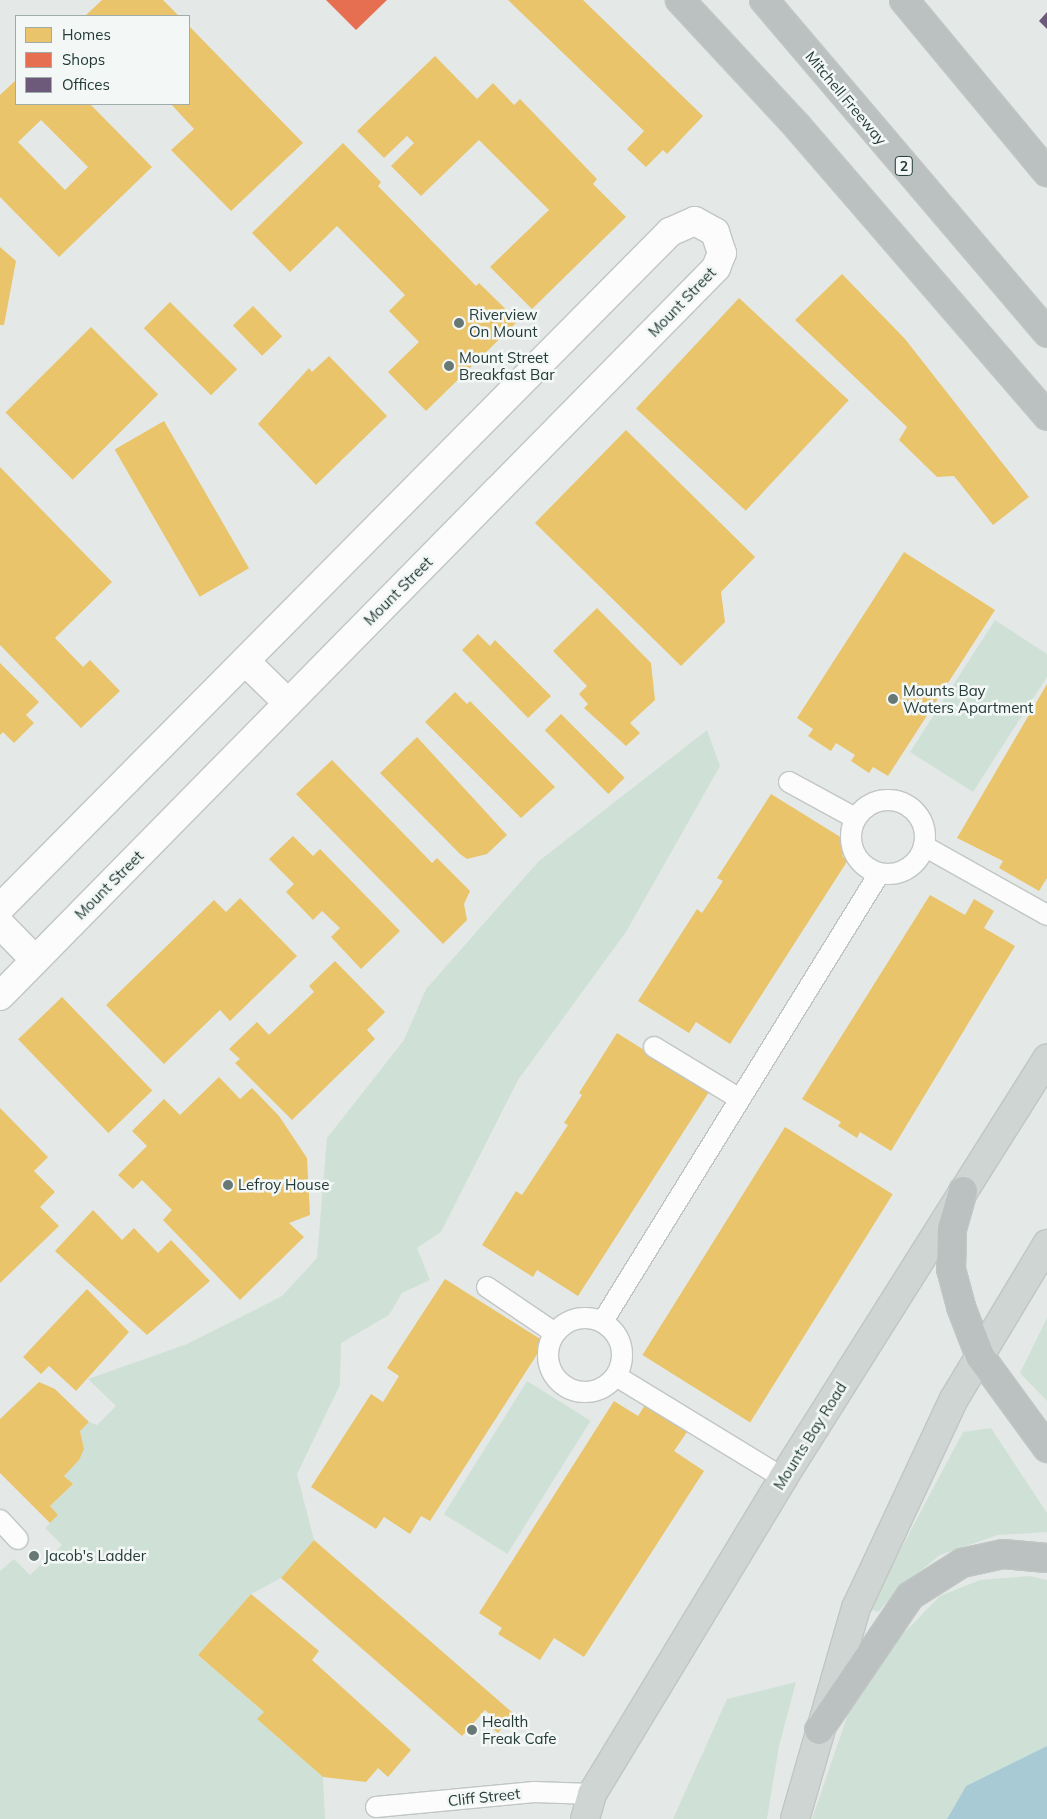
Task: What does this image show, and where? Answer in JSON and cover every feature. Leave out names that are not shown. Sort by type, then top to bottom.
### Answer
[{"type":"highway","points":[[680,0],[797,126],[1047,416]]},
{"type":"highway","name":"Mitchell Freeway","points":[[764,0],[1047,332]]},
{"type":"highway","points":[[904,0],[1047,172]]},
{"type":"highway","points":[[963,1191],[952,1229],[951,1269],[980,1356],[1047,1448]]},
{"type":"highway","points":[[819,1730],[910,1596],[962,1563],[1003,1554],[1047,1558]]},
{"type":"main road","name":"Mounts Bay Road","points":[[588,1806],[783,1478],[1047,1058]]},
{"type":"main road","points":[[795,1819],[819,1730],[856,1608],[921,1466],[980,1356],[1047,1244]]},
{"type":"street","name":"Mount Street","points":[[0,908],[676,226],[695,221],[715,232],[722,253],[716,268],[0,996]]},
{"type":"street","points":[[245,661],[288,703]]},
{"type":"street","points":[[0,924],[35,960]]},
{"type":"lane","points":[[789,782],[855,818]]},
{"type":"lane","points":[[884,800],[905,804],[921,819],[924,846],[919,858],[901,872],[879,874],[861,864],[853,852],[850,831],[855,818],[867,806],[884,800]]},
{"type":"lane","points":[[924,846],[1047,915]]},
{"type":"lane","points":[[602,1322],[879,874]]},
{"type":"lane","points":[[654,1047],[740,1099]]},
{"type":"lane","points":[[487,1287],[555,1333]]},
{"type":"lane","points":[[581,1317],[602,1322],[618,1337],[622,1357],[616,1376],[598,1390],[576,1391],[558,1382],[550,1369],[547,1348],[555,1333],[581,1317]]},
{"type":"lane","points":[[616,1376],[783,1478]]},
{"type":"lane","points":[[0,1520],[18,1539]]},
{"type":"lane","name":"Cliff Street","points":[[376,1807],[534,1792],[588,1806]]},
{"type":"green space","points":[[995,620],[1047,654],[1047,677],[973,792],[910,752]]},
{"type":"green space","points":[[707,730],[720,766],[626,932],[518,1080],[441,1232],[417,1248],[430,1280],[402,1293],[389,1315],[341,1343],[340,1385],[297,1474],[314,1540],[281,1578],[251,1594],[198,1655],[264,1712],[258,1720],[323,1777],[325,1819],[0,1819],[0,1571],[14,1559],[30,1575],[62,1545],[45,1528],[58,1515],[50,1506],[73,1484],[64,1476],[84,1450],[80,1431],[89,1422],[97,1425],[116,1406],[88,1379],[187,1344],[282,1296],[317,1258],[327,1138],[404,1040],[426,989],[539,861]]},
{"type":"green space","points":[[1047,1318],[1047,1401],[1020,1373]]},
{"type":"green space","points":[[527,1381],[591,1421],[507,1554],[444,1514]]},
{"type":"green space","points":[[991,1428],[1047,1513],[1047,1532],[998,1535],[940,1555],[903,1585],[878,1612],[869,1609],[963,1432]]},
{"type":"green space","points":[[1029,1576],[1047,1580],[1047,1746],[966,1786],[947,1819],[812,1819],[850,1708],[896,1641],[940,1596],[980,1580]]},
{"type":"green space","points":[[796,1682],[779,1746],[767,1819],[673,1819],[727,1699]]},
{"type":"water","points":[[1047,1746],[1047,1819],[947,1819],[966,1786]]},
{"type":"building: Homes","points":[[102,0],[163,0],[178,15],[86,15]]},
{"type":"building: Homes","points":[[508,0],[583,0],[703,116],[667,154],[663,150],[646,167],[627,149],[644,131]]},
{"type":"building: Homes","points":[[190,27],[303,143],[231,211],[171,150],[194,129],[172,105],[190,105]]},
{"type":"building: Homes","points":[[435,56],[477,99],[493,83],[514,105],[520,99],[597,179],[593,184],[626,217],[532,309],[490,267],[549,210],[479,140],[421,196],[391,166],[414,143],[407,136],[384,158],[357,131]]},
{"type":"building: Homes","points":[[15,81],[15,105],[91,105],[152,167],[59,257],[0,197],[0,95]],"holes":[[[41,120],[88,167],[65,190],[18,142]]]},
{"type":"building: Homes","points":[[343,143],[381,182],[378,186],[476,286],[479,283],[518,321],[426,411],[388,372],[419,342],[389,311],[405,295],[337,226],[290,272],[252,233]]},
{"type":"building: Homes","points":[[0,247],[16,261],[4,325],[0,325]]},
{"type":"building: Homes","points":[[842,274],[905,339],[1029,497],[993,525],[954,476],[937,477],[899,440],[907,427],[795,320]]},
{"type":"building: Homes","points":[[739,298],[849,400],[746,511],[636,408]]},
{"type":"building: Homes","points":[[170,302],[237,369],[211,395],[144,328]]},
{"type":"building: Homes","points":[[253,306],[282,336],[262,356],[233,325]]},
{"type":"building: Homes","points":[[91,327],[158,394],[73,480],[5,413]]},
{"type":"building: Homes","points":[[329,356],[387,416],[316,485],[258,424],[309,368],[312,372]]},
{"type":"building: Homes","points":[[164,421],[249,568],[200,597],[115,450]]},
{"type":"building: Homes","points":[[626,430],[755,557],[721,592],[725,622],[681,666],[535,523]]},
{"type":"building: Homes","points":[[0,467],[112,582],[55,638],[83,667],[90,660],[120,691],[81,728],[0,645]]},
{"type":"building: Homes","points":[[904,552],[995,610],[888,776],[873,767],[869,773],[851,761],[855,755],[836,743],[831,751],[808,736],[813,729],[797,718]]},
{"type":"building: Homes","points":[[597,608],[651,663],[655,700],[630,723],[640,733],[626,746],[584,708],[588,704],[579,694],[587,686],[553,651]]},
{"type":"building: Homes","points":[[478,634],[490,646],[495,640],[551,696],[528,718],[462,650]]},
{"type":"building: Homes","points":[[0,663],[39,702],[26,715],[34,723],[14,743],[3,732],[0,735]]},
{"type":"building: Homes","points":[[1047,684],[1047,878],[1039,891],[999,868],[1003,861],[957,838]]},
{"type":"building: Homes","points":[[455,692],[467,704],[470,701],[555,787],[521,818],[425,722]]},
{"type":"building: Homes","points":[[561,714],[625,778],[608,794],[545,730]]},
{"type":"building: Homes","points":[[417,737],[507,835],[487,854],[467,859],[460,854],[380,773]]},
{"type":"building: Homes","points":[[332,760],[432,863],[437,858],[470,891],[464,904],[467,920],[443,944],[296,794]]},
{"type":"building: Homes","points":[[771,794],[850,843],[842,856],[848,860],[730,1044],[696,1022],[689,1033],[638,1001],[697,909],[702,913],[723,881],[717,878]]},
{"type":"building: Homes","points":[[293,836],[313,856],[320,849],[400,931],[361,969],[331,937],[340,928],[322,911],[313,920],[286,892],[294,884],[269,859]]},
{"type":"building: Homes","points":[[930,895],[965,915],[974,899],[994,911],[984,928],[1015,946],[891,1151],[860,1132],[857,1138],[838,1126],[841,1122],[802,1099]]},
{"type":"building: Homes","points":[[240,898],[297,956],[230,1021],[220,1010],[164,1064],[106,1005],[214,900],[226,912]]},
{"type":"building: Homes","points":[[335,961],[385,1012],[367,1030],[375,1039],[292,1120],[235,1063],[240,1059],[229,1049],[257,1022],[269,1035],[314,992],[309,986]]},
{"type":"building: Homes","points":[[62,997],[152,1091],[108,1133],[18,1039]]},
{"type":"building: Homes","points":[[617,1033],[644,1050],[647,1044],[709,1092],[578,1296],[537,1270],[533,1277],[482,1245],[516,1191],[522,1195],[568,1125],[564,1123],[582,1095],[579,1093]]},
{"type":"building: Homes","name":"Lefroy House","points":[[219,1077],[240,1099],[252,1088],[279,1116],[307,1158],[310,1215],[289,1223],[304,1237],[240,1300],[163,1220],[172,1210],[142,1180],[133,1189],[118,1175],[147,1146],[132,1131],[164,1099],[180,1115]]},
{"type":"building: Homes","points":[[0,1108],[48,1157],[34,1171],[55,1192],[40,1207],[59,1226],[0,1283]]},
{"type":"building: Homes","points":[[785,1127],[893,1194],[750,1422],[642,1355]]},
{"type":"building: Homes","points":[[93,1210],[122,1240],[134,1228],[158,1253],[171,1240],[210,1281],[147,1335],[55,1251]]},
{"type":"building: Homes","points":[[445,1279],[545,1342],[430,1521],[421,1516],[410,1534],[384,1517],[376,1529],[311,1487],[371,1394],[383,1402],[399,1376],[387,1368]]},
{"type":"building: Homes","points":[[87,1289],[129,1332],[76,1391],[49,1366],[41,1374],[23,1357]]},
{"type":"building: Homes","points":[[39,1382],[55,1389],[89,1422],[80,1431],[84,1449],[79,1460],[64,1476],[73,1484],[50,1506],[58,1515],[50,1523],[0,1473],[0,1419]]},
{"type":"building: Homes","points":[[614,1401],[638,1416],[645,1405],[687,1432],[674,1451],[704,1471],[584,1657],[554,1638],[540,1660],[498,1634],[502,1628],[479,1613]]},
{"type":"building: Homes","points":[[314,1540],[514,1714],[498,1733],[487,1724],[493,1717],[485,1710],[462,1736],[281,1578]]},
{"type":"building: Homes","points":[[251,1594],[319,1651],[312,1660],[411,1750],[388,1777],[378,1768],[366,1782],[323,1777],[257,1719],[264,1712],[198,1655]]},
{"type":"building: Shops","points":[[326,0],[387,0],[356,30]]},
{"type":"building: Offices","points":[[1047,12],[1047,29],[1039,21]]},
{"type":"place","name":"Riverview On Mount","points":[[459,323]]},
{"type":"place","name":"Mount Street Breakfast Bar","points":[[449,366]]},
{"type":"place","name":"Mounts Bay Waters Apartment","points":[[893,699]]},
{"type":"place","name":"Lefroy House","points":[[228,1185]]},
{"type":"place","name":"Jacob's Ladder","points":[[34,1556]]},
{"type":"place","name":"Health Freak Cafe","points":[[472,1730]]}]
